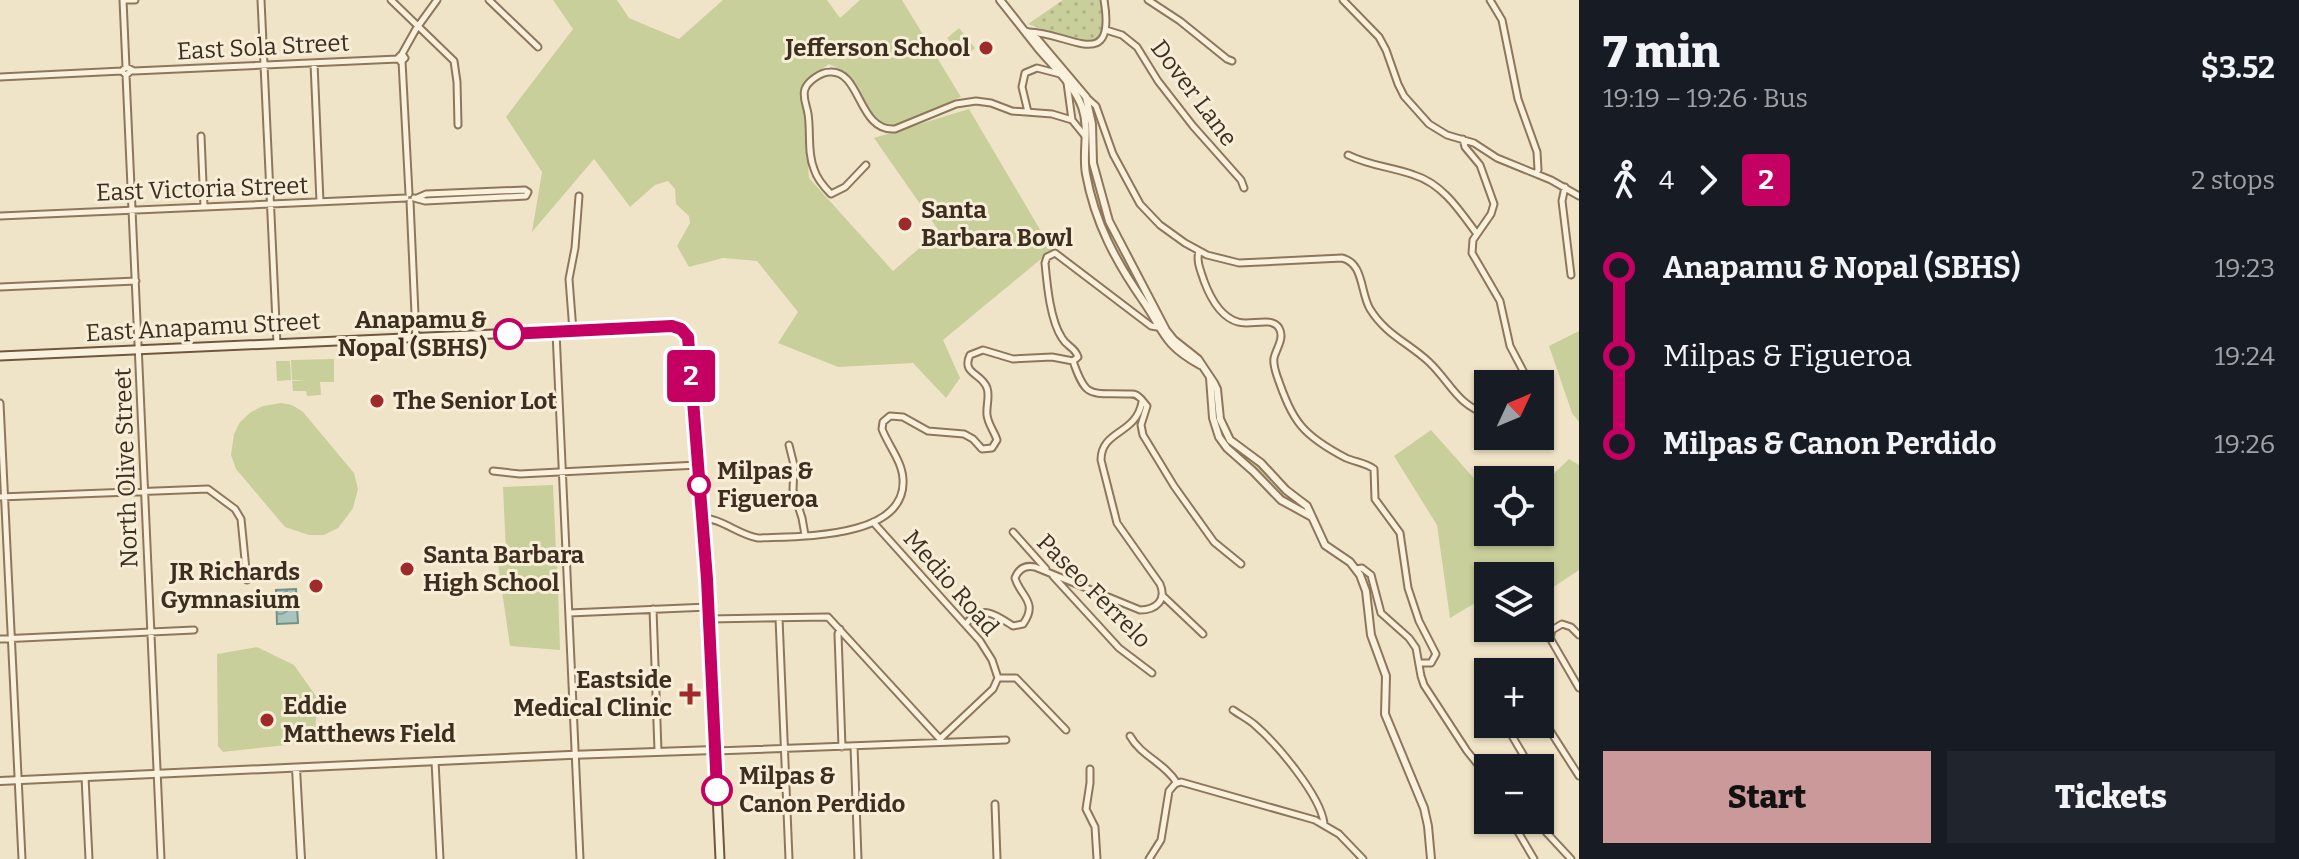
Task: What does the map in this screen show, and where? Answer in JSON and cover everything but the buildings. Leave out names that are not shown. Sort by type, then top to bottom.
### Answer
[{"type":"main road","name":"East Anapamu Street","points":[[0,356],[672,326],[683,330],[688,340],[698,465]]},
{"type":"main road","points":[[698,465],[720,859]]},
{"type":"street","points":[[123,0],[135,0]]},
{"type":"street","name":"North Olive Street","points":[[123,0],[161,859]]},
{"type":"street","points":[[261,0],[277,344]]},
{"type":"street","points":[[391,0],[455,64],[458,125]]},
{"type":"street","points":[[416,337],[411,198],[401,58],[418,25],[437,0]]},
{"type":"street","points":[[489,0],[538,47]]},
{"type":"street","points":[[1000,0],[1067,83],[1083,108],[1085,171],[1101,227],[1126,278],[1174,348],[1203,366]]},
{"type":"street","points":[[1027,32],[1048,34],[1087,46],[1099,41],[1106,30],[1104,0]]},
{"type":"street","points":[[1148,0],[1232,61]]},
{"type":"street","points":[[1343,0],[1379,37],[1404,96],[1420,116],[1447,135],[1462,138],[1509,164],[1579,196]]},
{"type":"street","points":[[1490,0],[1502,20],[1518,99],[1537,152],[1536,174]]},
{"type":"street","name":"Dover Lane","points":[[1106,30],[1122,35],[1137,47],[1158,81],[1241,180],[1244,188]]},
{"type":"street","points":[[1027,32],[1048,51],[1096,106],[1112,152],[1140,204],[1164,229],[1199,251],[1239,263],[1348,259],[1357,269],[1365,300],[1385,328],[1429,362],[1458,398],[1474,407]]},
{"type":"street","name":"East Sola Street","points":[[0,77],[401,58]]},
{"type":"street","points":[[314,63],[320,202]]},
{"type":"street","points":[[1028,112],[1022,87],[1025,73],[1037,68],[1060,74]]},
{"type":"street","points":[[866,165],[845,187],[831,194],[814,171],[804,92],[820,75],[829,72],[841,75],[872,120],[885,129],[895,129],[956,104],[976,101],[1012,111],[1052,114],[1072,120]]},
{"type":"street","points":[[1067,83],[1072,120],[1085,136]]},
{"type":"street","points":[[1086,97],[1093,127],[1093,163],[1111,225],[1166,330],[1196,357],[1209,375],[1213,418],[1219,437],[1281,500],[1312,517],[1325,545],[1356,569],[1364,587],[1371,635],[1386,676],[1385,714],[1424,808],[1431,859]]},
{"type":"street","points":[[201,136],[204,207]]},
{"type":"street","points":[[1462,138],[1465,147],[1480,165],[1494,201],[1492,211],[1472,243],[1472,253],[1500,301],[1510,346],[1523,370]]},
{"type":"street","points":[[1348,155],[1368,164],[1419,176],[1437,186],[1477,234]]},
{"type":"street","points":[[1565,187],[1562,201],[1571,275]]},
{"type":"street","name":"East Victoria Street","points":[[0,216],[411,198],[426,194],[528,192],[526,196],[425,201],[411,198]]},
{"type":"street","points":[[573,331],[569,279],[579,196]]},
{"type":"street","points":[[1199,251],[1198,264],[1210,297],[1218,307],[1236,322],[1270,322],[1280,330],[1281,340],[1273,363],[1292,415],[1319,443],[1374,469],[1376,500],[1400,533],[1408,588],[1421,626],[1436,654],[1431,663],[1419,663]]},
{"type":"street","points":[[1073,361],[1078,354],[1059,334],[1047,286],[1045,260],[1052,253],[1151,326],[1157,327]]},
{"type":"street","points":[[0,287],[136,281]]},
{"type":"street","points":[[556,332],[580,859]]},
{"type":"street","points":[[701,518],[710,518],[754,537],[841,533],[873,522],[892,509],[903,489],[902,470],[882,429],[887,417],[903,417],[928,431],[964,434],[979,447],[989,450],[997,440],[988,421],[988,394],[983,381],[969,368],[967,361],[970,355],[983,350],[1013,359],[1052,357],[1073,361]]},
{"type":"street","points":[[1073,361],[1080,382],[1089,391],[1097,394],[1134,394],[1147,406],[1141,425],[1143,435],[1214,542],[1241,564]]},
{"type":"street","points":[[1142,402],[1138,414],[1126,429],[1106,442],[1100,457],[1117,523],[1160,584],[1163,596],[1203,634]]},
{"type":"street","points":[[0,403],[22,859]]},
{"type":"street","points":[[789,445],[794,465],[793,490],[805,535]]},
{"type":"street","points":[[493,471],[520,474],[698,465]]},
{"type":"street","points":[[3,497],[145,490],[211,491],[235,509],[241,519],[247,580]]},
{"type":"street","name":"Medio Road","points":[[873,522],[966,624],[986,650],[998,678]]},
{"type":"street","name":"Paseo Ferrelo","points":[[1013,532],[1119,648],[1152,673]]},
{"type":"street","points":[[966,624],[975,614],[982,612],[997,616],[1013,626],[1020,626],[1027,619],[1029,605],[1016,584],[1016,575],[1024,567],[1031,566],[1140,610],[1156,607],[1163,596]]},
{"type":"street","points":[[1356,569],[1362,568],[1371,575],[1381,613],[1413,643],[1424,685],[1474,760]]},
{"type":"street","points":[[569,613],[708,607]]},
{"type":"street","points":[[653,609],[658,751]]},
{"type":"street","points":[[779,618],[789,859]]},
{"type":"street","points":[[709,619],[831,618],[939,741]]},
{"type":"street","points":[[1579,635],[1562,624],[1552,630],[1550,638],[1579,688]]},
{"type":"street","points":[[840,629],[842,747]]},
{"type":"street","points":[[0,639],[194,630]]},
{"type":"street","points":[[939,741],[993,689],[998,678],[1016,678],[1066,730]]},
{"type":"street","points":[[573,686],[656,682]]},
{"type":"street","points":[[1233,710],[1254,724],[1297,771],[1322,813],[1324,824]]},
{"type":"street","points":[[1130,736],[1139,749],[1168,771],[1177,783]]},
{"type":"street","points":[[1554,737],[1579,776]]},
{"type":"street","points":[[0,781],[658,751],[1006,740]]},
{"type":"street","points":[[854,746],[858,859]]},
{"type":"street","points":[[435,761],[440,859]]},
{"type":"street","points":[[296,768],[301,859]]},
{"type":"street","points":[[1090,769],[1086,809],[1095,827],[1097,859]]},
{"type":"street","points":[[85,777],[89,859]]},
{"type":"street","points":[[1149,859],[1161,840],[1169,791],[1177,783],[1188,783],[1324,824],[1363,859]]},
{"type":"street","points":[[995,804],[997,859]]},
{"type":"street","points":[[1519,834],[1534,859]]},
{"type":"street","points":[[1547,834],[1571,859]]},
{"type":"green space","points":[[553,0],[617,0],[629,18],[679,39],[723,0],[827,0],[840,18],[860,0],[902,0],[961,97],[895,126],[884,125],[870,114],[847,74],[829,64],[802,84],[809,178],[893,271],[939,231],[874,138],[969,109],[1052,250],[943,340],[960,378],[946,398],[913,363],[838,367],[778,343],[798,312],[757,261],[723,258],[689,267],[677,246],[690,223],[689,216],[676,204],[675,189],[668,181],[655,185],[630,207],[594,159],[532,232],[542,172],[506,117],[573,29]]},
{"type":"green space","points":[[1063,0],[1101,0],[1103,21],[1100,34],[1093,41],[1071,40],[1028,24]]},
{"type":"green space","points":[[959,28],[975,48],[964,57],[947,38]]},
{"type":"green space","points":[[1087,116],[1090,160],[1107,223],[1150,307],[1127,277],[1100,219],[1087,171]]},
{"type":"green space","points":[[1579,331],[1579,422],[1572,413],[1549,346]]},
{"type":"green space","points":[[334,359],[334,382],[320,382],[321,395],[307,396],[306,391],[293,391],[292,381],[306,380],[292,380],[291,360]]},
{"type":"green space","points":[[276,361],[290,361],[291,380],[277,381]]},
{"type":"green space","points":[[1213,389],[1217,418],[1226,438],[1261,468],[1282,492],[1304,508],[1286,501],[1227,446],[1215,422]]},
{"type":"green space","points":[[281,403],[303,412],[354,473],[358,489],[353,508],[338,528],[324,535],[309,535],[285,527],[236,469],[231,455],[234,434],[240,422],[263,406]]},
{"type":"green space","points":[[1431,430],[1474,478],[1474,546],[1554,546],[1554,473],[1569,459],[1579,465],[1579,570],[1554,587],[1554,562],[1474,562],[1474,604],[1450,618],[1437,525],[1394,456]]},
{"type":"green space","points":[[553,485],[556,550],[506,552],[503,487]]},
{"type":"green space","points":[[557,560],[560,650],[510,646],[498,564]]},
{"type":"green space","name":"Eddie Matthews Field","points":[[257,647],[294,665],[318,699],[314,742],[223,752],[218,746],[217,654]]},
{"type":"water","points":[[296,589],[298,623],[277,624],[276,590]]},
{"type":"bus line","name":"2","points":[[509,334],[672,326],[681,329],[688,337],[707,579],[717,790]]},
{"type":"place","name":"Jefferson School","points":[[986,48]]},
{"type":"place","name":"Santa Barbara Bowl","points":[[905,224]]},
{"type":"place","name":"Anapamu & Nopal (SBHS)","points":[[509,334]]},
{"type":"place","name":"The Senior Lot","points":[[377,401]]},
{"type":"place","name":"Milpas & Figueroa","points":[[699,485]]},
{"type":"place","name":"Santa Barbara High School","points":[[407,569]]},
{"type":"place","name":"JR Richards Gymnasium","points":[[316,586]]},
{"type":"place","name":"Eastside Medical Clinic","points":[[690,694]]},
{"type":"place","name":"Eddie Matthews Field","points":[[267,720]]},
{"type":"place","name":"Milpas & Canon Perdido","points":[[717,790]]}]
